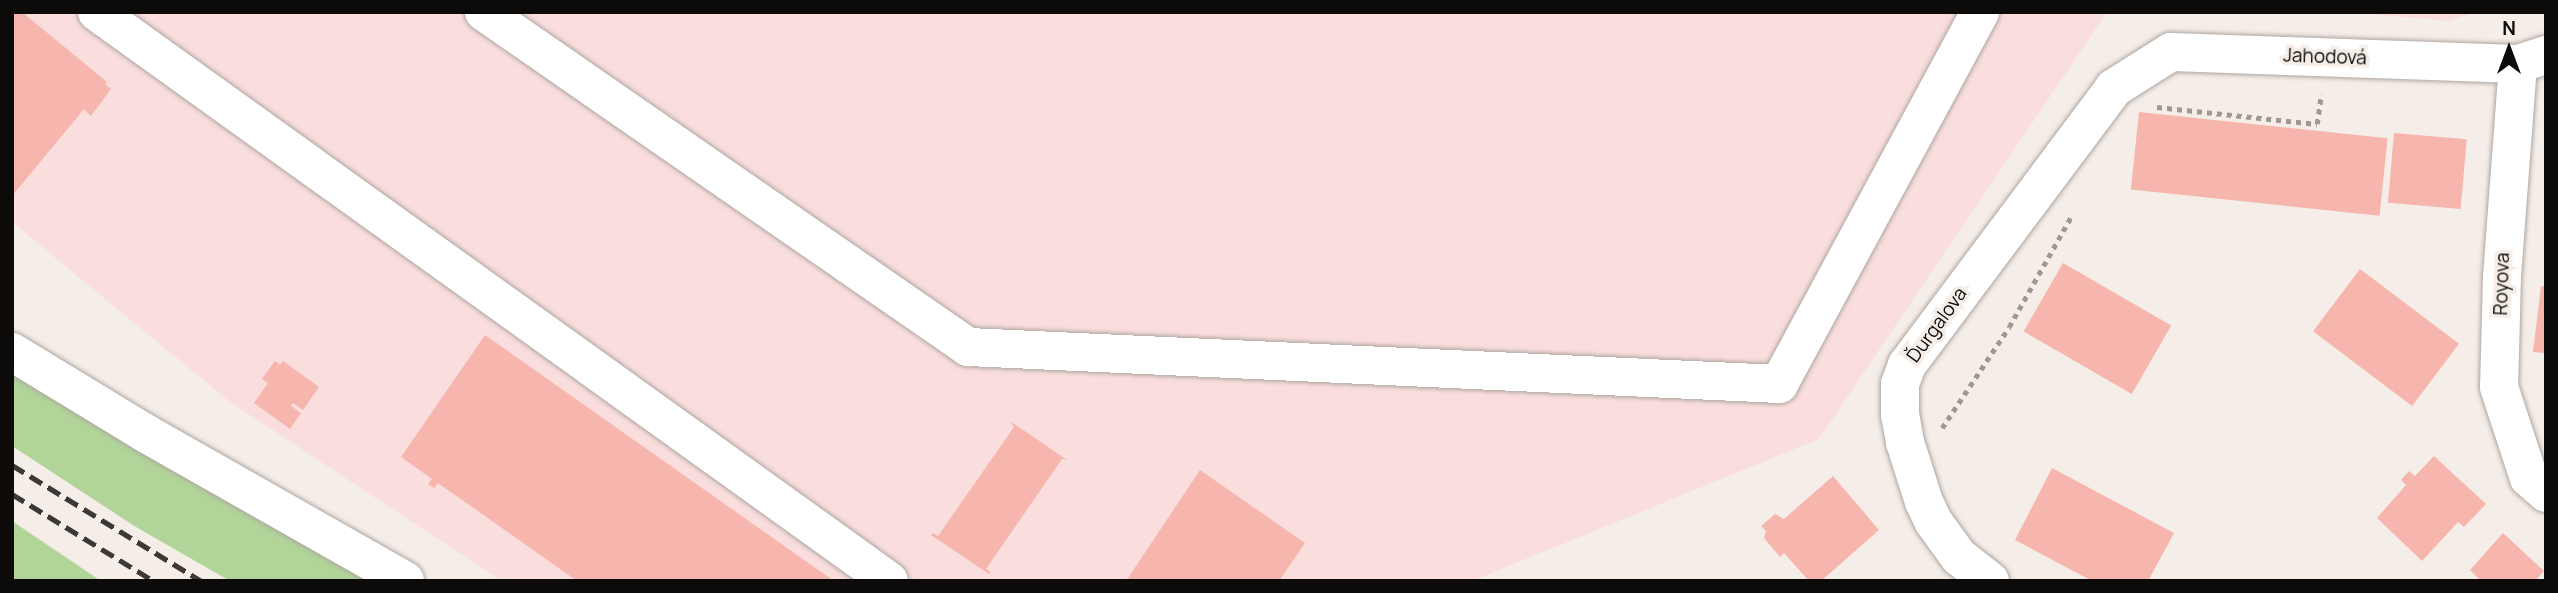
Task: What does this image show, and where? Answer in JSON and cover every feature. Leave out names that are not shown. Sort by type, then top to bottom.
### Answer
[{"type":"street","points":[[97,12],[889,581]]},
{"type":"street","points":[[484,12],[968,347],[1779,384],[1980,12]]},
{"type":"street","name":"Jahodová","points":[[2114,88],[2171,52],[2532,60]]},
{"type":"street","name":"Royova","points":[[2532,60],[2502,276],[2499,387],[2529,478],[2546,494]]},
{"type":"street","name":"Ďurgalova","points":[[1990,581],[1953,550],[1924,502],[1905,442],[1900,415],[1900,384],[1907,365],[2114,88]]},
{"type":"street","points":[[12,352],[145,433],[405,581]]},
{"type":"path","points":[[2149,107],[2317,124],[2321,92]]},
{"type":"path","points":[[1937,435],[2009,327],[2075,210]]},
{"type":"shaded area","points":[[12,12],[2107,12],[1819,439],[1472,581],[502,581],[230,402],[12,222]]},
{"type":"shaded area","points":[[2349,12],[2478,12],[2447,21]]},
{"type":"green space","points":[[12,365],[380,581],[230,581],[136,527],[12,446]]},
{"type":"green space","points":[[12,521],[101,581],[12,581]]},
{"type":"building","points":[[12,12],[22,12],[107,82],[105,84],[111,89],[91,116],[84,109],[12,196]]},
{"type":"building","points":[[2139,112],[2388,138],[2379,216],[2131,190]]},
{"type":"building","points":[[2394,133],[2467,139],[2461,209],[2388,203]]},
{"type":"building","points":[[2063,263],[2171,326],[2132,394],[2024,331]]},
{"type":"building","points":[[2360,269],[2459,344],[2412,406],[2313,331]]},
{"type":"building","points":[[2541,286],[2546,287],[2546,353],[2533,352]]},
{"type":"building","points":[[485,335],[834,581],[577,581],[438,483],[434,488],[428,484],[432,479],[401,457]]},
{"type":"building","points":[[275,361],[280,365],[283,361],[319,387],[303,410],[293,403],[291,406],[301,413],[290,429],[254,403],[268,383],[262,379]]},
{"type":"building","points":[[1010,421],[1067,460],[1062,459],[986,569],[991,572],[989,574],[931,535],[933,533],[938,536],[1014,427]]},
{"type":"building","points":[[2434,456],[2486,504],[2464,527],[2458,522],[2422,561],[2377,518],[2406,485],[2401,480],[2409,471],[2415,476]]},
{"type":"building","points":[[2052,468],[2174,533],[2148,581],[2092,581],[2015,540]]},
{"type":"building","points":[[1200,470],[1305,543],[1279,581],[1126,581]]},
{"type":"building","points":[[1833,476],[1879,530],[1821,581],[1809,581],[1784,553],[1780,557],[1764,538],[1766,531],[1761,526],[1775,514],[1784,519]]},
{"type":"building","points":[[2503,533],[2544,571],[2535,581],[2481,581],[2470,570]]},
{"type":"railway","points":[[12,465],[201,581]]},
{"type":"railway","points":[[12,494],[154,581]]}]
